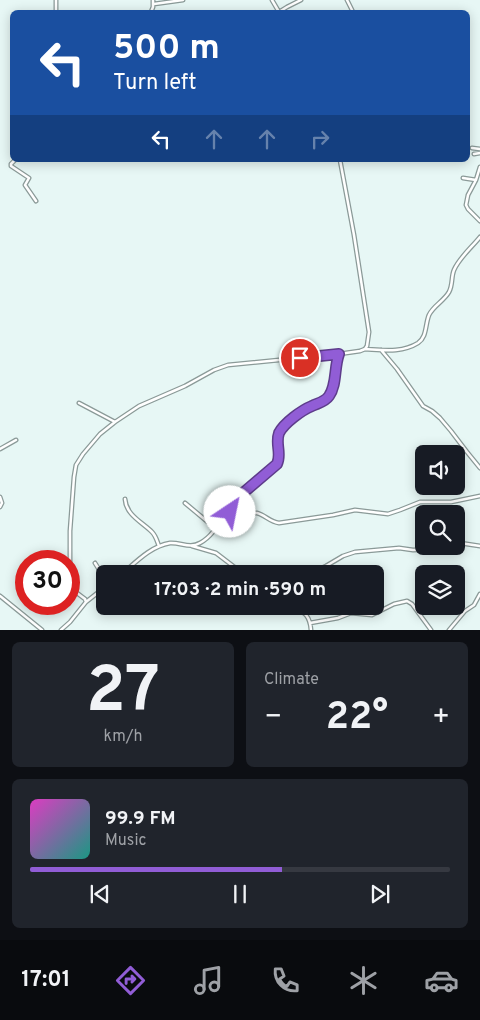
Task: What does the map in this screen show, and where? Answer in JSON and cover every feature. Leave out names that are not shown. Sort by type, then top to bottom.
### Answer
[{"type":"street","points":[[153,2],[183,0]]},
{"type":"street","points":[[282,10],[301,0]]},
{"type":"street","points":[[472,148],[480,149]]},
{"type":"street","points":[[474,154],[480,153]]},
{"type":"street","points":[[13,162],[11,166],[29,178],[25,185],[36,202]]},
{"type":"street","points":[[340,162],[368,315],[369,339],[368,346],[365,349]]},
{"type":"street","points":[[480,167],[468,195],[466,205],[480,221]]},
{"type":"street","points":[[463,178],[476,180]]},
{"type":"street","points":[[86,602],[84,598],[73,590],[70,571],[70,531],[75,470],[79,460],[96,438],[114,422],[139,406],[222,367],[339,354],[365,349],[395,350],[421,341],[430,314],[450,291],[452,275],[458,262],[480,237]]},
{"type":"street","points":[[382,350],[423,406],[440,418],[480,468]]},
{"type":"street","points":[[192,546],[205,540],[236,499],[277,464],[280,456],[279,434],[287,423],[305,409],[328,397],[333,386],[339,354]]},
{"type":"street","points":[[79,403],[114,422]]},
{"type":"street","points":[[0,449],[16,440]]},
{"type":"street","points":[[228,510],[236,513],[258,513],[271,521],[279,523],[355,510],[388,514],[420,502],[451,502],[480,496]]},
{"type":"street","points":[[0,497],[2,503],[0,507]]},
{"type":"street","points":[[125,499],[130,512],[151,532],[159,546]]},
{"type":"street","points":[[185,503],[211,524],[219,523],[243,530]]},
{"type":"street","points":[[133,565],[159,546],[175,543],[216,553],[232,565]]},
{"type":"street","points":[[465,544],[480,546]]},
{"type":"street","points":[[328,565],[343,556],[355,552],[399,548],[415,550]]},
{"type":"street","points":[[61,630],[86,602],[96,594]]},
{"type":"street","points":[[449,630],[465,611],[474,605],[480,594]]},
{"type":"street","points":[[0,596],[42,630]]},
{"type":"street","points":[[310,623],[338,618],[351,613],[372,614],[406,601],[412,604],[431,630]]},
{"type":"street","points":[[306,615],[311,630]]},
{"type":"route","points":[[230,512],[228,510],[236,499],[274,468],[279,461],[279,434],[287,423],[305,409],[326,399],[331,392],[339,354],[300,358]]}]
